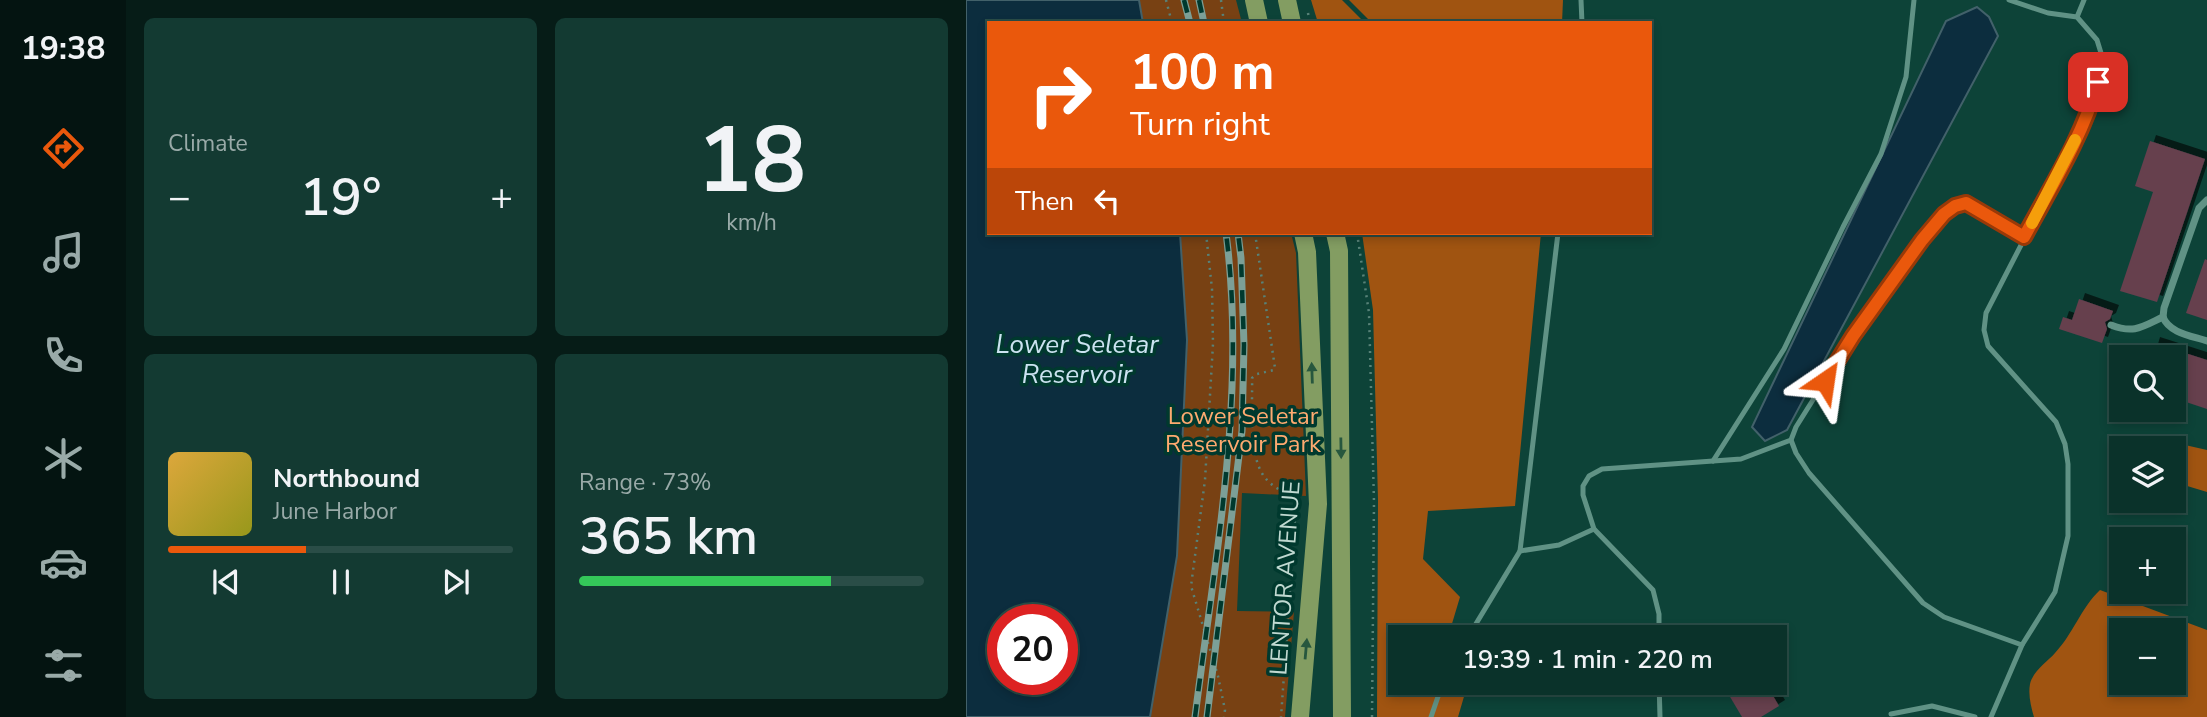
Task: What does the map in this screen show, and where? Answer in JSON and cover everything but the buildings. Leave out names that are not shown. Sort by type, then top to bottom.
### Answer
[{"type":"main road","points":[[1255,0],[1259,21]]},
{"type":"main road","points":[[1287,0],[1292,21]]},
{"type":"main road","name":"LENTOR AVENUE","points":[[1300,717],[1318,504],[1307,252],[1303,235]]},
{"type":"main road","name":"LENTOR AVENUE","points":[[1335,235],[1339,251],[1342,717]]},
{"type":"street","points":[[2207,201],[2199,208],[2163,317],[2166,325],[2175,330],[2207,341]]},
{"type":"street","points":[[2111,325],[2133,330],[2163,317]]},
{"type":"lane","points":[[1581,0],[1582,21]]},
{"type":"lane","points":[[1713,461],[1784,349],[1881,153],[1906,77],[1914,0]]},
{"type":"lane","points":[[1991,717],[2022,645],[2055,592],[2068,536],[2068,476],[2065,444],[2056,422],[1988,346],[1984,330],[1986,313],[2067,156],[2094,96],[2103,68],[2097,40],[2077,18],[2048,13],[2009,0]]},
{"type":"lane","points":[[2077,18],[2084,0]]},
{"type":"lane","points":[[2022,645],[1944,617],[1923,603],[1809,473],[1791,440],[1796,427],[1853,336],[1944,214],[1955,206],[1966,203],[2024,237]]},
{"type":"lane","points":[[1475,625],[1520,551],[1558,235]]},
{"type":"lane","points":[[1659,625],[1653,590],[1594,528],[1583,495],[1583,486],[1590,476],[1602,469],[1741,459],[1791,440]]},
{"type":"lane","points":[[1520,551],[1559,545],[1594,528]]},
{"type":"lane","points":[[1431,717],[1439,695]]},
{"type":"lane","points":[[1659,695],[1660,717]]},
{"type":"lane","points":[[1891,715],[1932,706],[1975,717]]},
{"type":"path","points":[[1166,0],[1171,21]]},
{"type":"path","points":[[1221,0],[1224,21]]},
{"type":"path","points":[[1206,235],[1212,289],[1213,344],[1205,480],[1191,586],[1218,676],[1224,717]]},
{"type":"path","points":[[1255,235],[1275,368],[1252,378],[1254,448],[1257,462],[1267,481],[1288,495],[1296,505],[1281,717]]},
{"type":"path","points":[[1357,235],[1369,313],[1374,502],[1373,717]]},
{"type":"green space","points":[[1139,0],[1236,0],[1241,21],[1143,21]]},
{"type":"green space","name":"Lower Seletar Reservoir Park","points":[[1180,235],[1292,235],[1296,253],[1306,496],[1242,493],[1237,611],[1294,612],[1285,717],[1150,717],[1177,556],[1187,340]]},
{"type":"shaded area","points":[[1311,0],[1342,0],[1363,21],[1317,21]]},
{"type":"shaded area","points":[[1349,0],[1563,0],[1562,21],[1370,21]]},
{"type":"shaded area","points":[[1362,235],[1541,235],[1515,506],[1428,511],[1423,559],[1460,597],[1452,625],[1388,625],[1388,695],[1464,695],[1458,717],[1377,717],[1378,500],[1373,310]]},
{"type":"shaded area","points":[[2186,445],[2207,450],[2207,492],[2186,486]]},
{"type":"shaded area","points":[[2100,590],[2109,593],[2109,604],[2137,604],[2175,618],[2109,618],[2109,695],[2186,695],[2186,622],[2207,630],[2207,717],[2034,717],[2029,688],[2032,679],[2061,646]]},
{"type":"water","name":"Lower Seletar Reservoir","points":[[966,0],[1139,0],[1143,21],[987,21],[987,235],[1180,235],[1187,340],[1177,556],[1150,717],[966,717]]},
{"type":"water","points":[[1977,7],[1989,17],[1998,36],[1787,430],[1765,441],[1752,427],[1946,21]]},
{"type":"railway","points":[[1184,0],[1189,21]]},
{"type":"railway","points":[[1199,0],[1204,21]]},
{"type":"railway","points":[[1195,717],[1219,536],[1231,415],[1232,293],[1226,235]]},
{"type":"railway","points":[[1207,717],[1242,431],[1244,345],[1238,235]]},
{"type":"slow traffic","points":[[2032,223],[2075,140]]},
{"type":"route","points":[[1825,381],[1853,336],[1922,240],[1944,214],[1955,206],[1966,203],[2024,237],[2067,156],[2098,82]]}]
